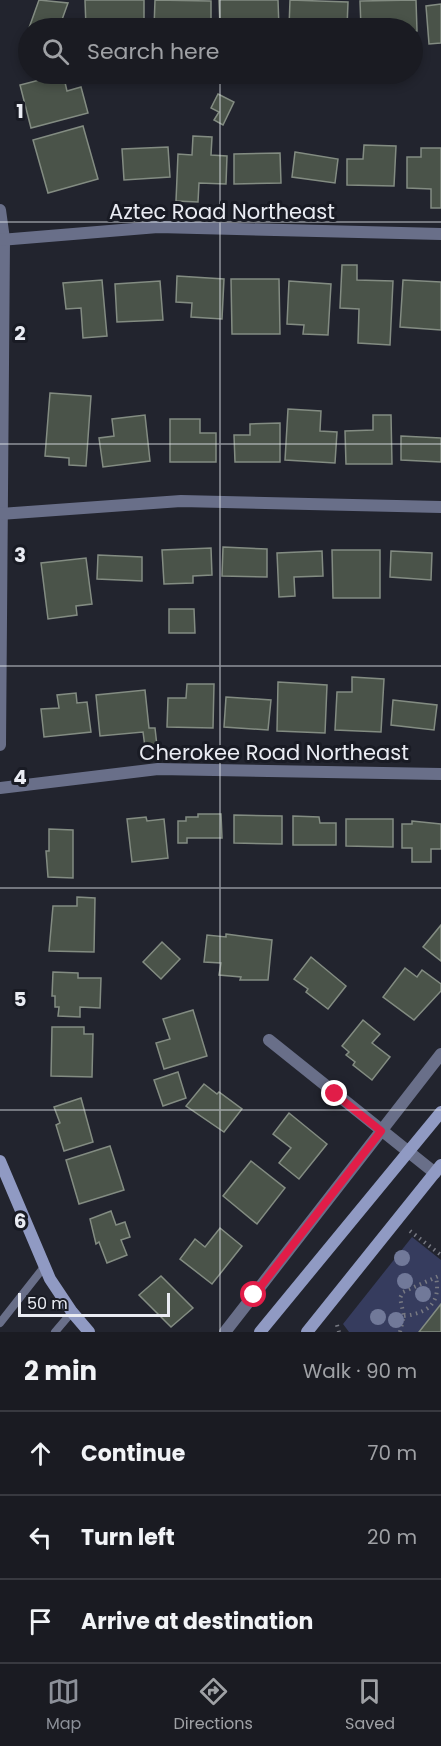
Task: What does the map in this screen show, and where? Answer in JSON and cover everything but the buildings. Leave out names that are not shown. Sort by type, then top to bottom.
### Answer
[{"type":"main road","points":[[260,1332],[441,1112]]},
{"type":"main road","points":[[0,1161],[44,1267],[72,1312],[90,1332]]},
{"type":"main road","points":[[307,1332],[439,1171]]},
{"type":"street","points":[[0,210],[2,240],[0,745]]},
{"type":"street","name":"Aztec Road Northeast","points":[[2,240],[158,227],[441,234]]},
{"type":"street","points":[[2,514],[181,501],[441,507]]},
{"type":"street","name":"Cherokee Road Northeast","points":[[0,788],[158,769],[441,774]]},
{"type":"street","points":[[269,1040],[408,1153],[439,1171]]},
{"type":"street","points":[[225,1332],[441,1054]]},
{"type":"lane","points":[[0,1323],[44,1267]]},
{"type":"lane","points":[[55,1332],[72,1312]]},
{"type":"path","points":[[410,1232],[441,1255]]},
{"type":"path","points":[[400,1332],[404,1316],[400,1298],[403,1292],[439,1276],[441,1287],[436,1304],[428,1311],[404,1316]]},
{"type":"path","points":[[337,1325],[339,1332]]},
{"type":"shaded area","points":[[412,1237],[441,1260],[441,1304],[419,1332],[349,1332],[343,1324]]},
{"type":"route","points":[[254,1295],[381,1131],[335,1094]]}]
